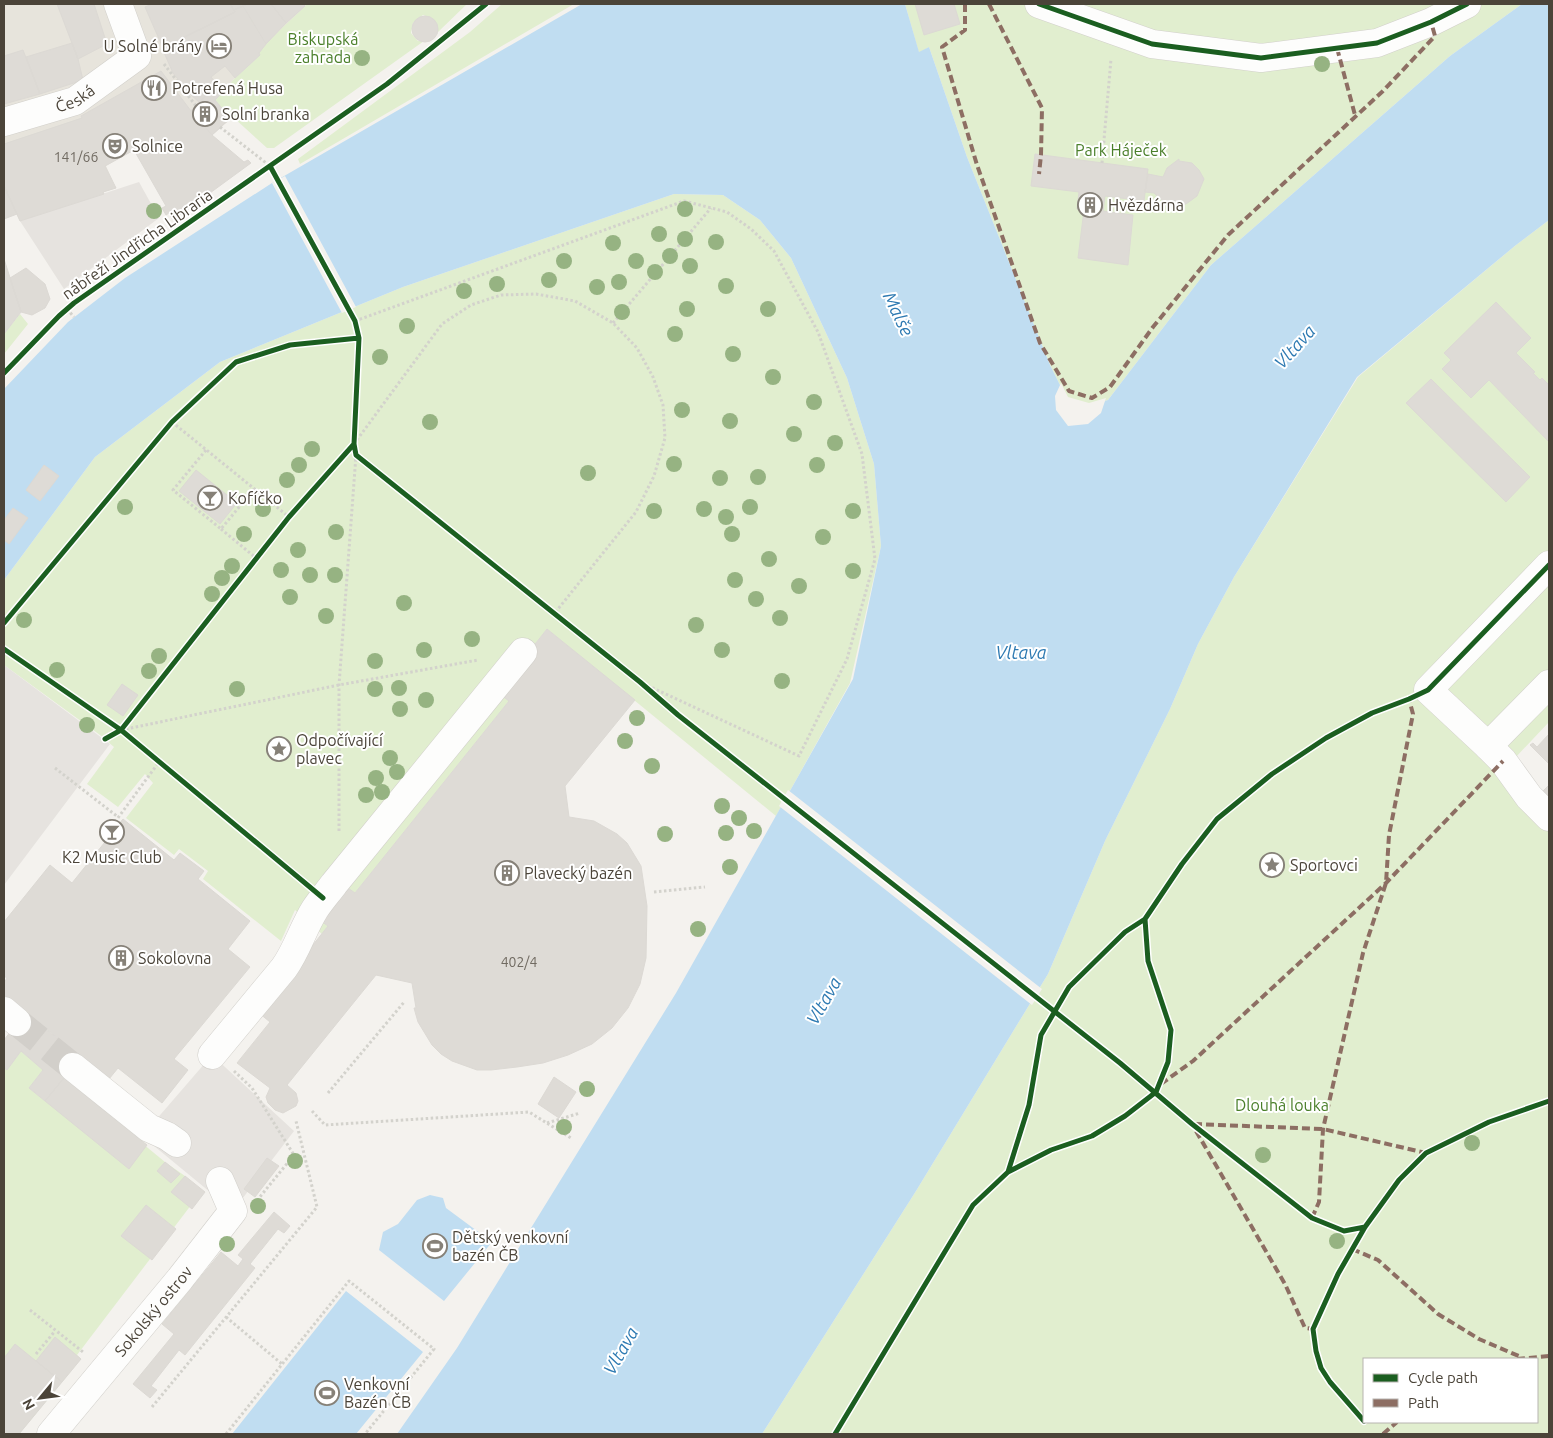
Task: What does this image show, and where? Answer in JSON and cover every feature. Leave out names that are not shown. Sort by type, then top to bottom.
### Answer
[{"type":"street","name":"Česká","points":[[4,122],[75,101],[137,56],[118,4]]},
{"type":"street","points":[[1039,4],[1152,44],[1261,58],[1377,43],[1432,22],[1467,4]]},
{"type":"street","points":[[1549,565],[1428,690],[1503,761],[1529,797],[1549,817]]},
{"type":"street","points":[[214,1052],[293,956],[315,909],[523,652]]},
{"type":"street","points":[[1488,746],[1549,684]]},
{"type":"street","points":[[73,1066],[149,1128],[177,1143]]},
{"type":"street","name":"Sokolský ostrov","points":[[51,1434],[180,1279],[233,1211],[220,1181]]},
{"type":"path","points":[[1102,163],[1114,31]]},
{"type":"path","points":[[163,63],[196,106]]},
{"type":"path","points":[[220,127],[270,166],[274,173]]},
{"type":"path","points":[[262,172],[277,161]]},
{"type":"path","points":[[357,329],[353,318],[684,201],[727,212],[751,229],[774,250],[818,332],[862,454],[875,559],[847,659],[799,756],[640,682]]},
{"type":"path","points":[[613,323],[711,208]]},
{"type":"path","points":[[113,735],[121,730],[339,686],[523,652],[636,512],[654,476],[665,438],[663,405],[653,378],[636,348],[613,323],[575,301],[536,294],[501,295],[470,305],[442,324],[347,451]]},
{"type":"path","points":[[65,311],[74,317]]},
{"type":"path","points":[[166,429],[179,415]]},
{"type":"path","points":[[172,422],[289,517]]},
{"type":"path","points":[[339,878],[339,686],[356,455],[354,434]]},
{"type":"path","points":[[206,450],[173,490],[256,558]]},
{"type":"path","points":[[356,455],[363,461]]},
{"type":"path","points":[[221,530],[254,489]]},
{"type":"path","points":[[283,524],[295,510]]},
{"type":"path","points":[[250,566],[262,551]]},
{"type":"path","points":[[547,609],[562,620]]},
{"type":"path","points":[[632,676],[659,698]]},
{"type":"path","points":[[121,730],[127,722]]},
{"type":"path","points":[[113,725],[127,736]]},
{"type":"path","points":[[153,757],[167,768]]},
{"type":"path","points":[[114,822],[159,762]]},
{"type":"path","points":[[55,768],[118,817]]},
{"type":"path","points":[[654,892],[705,887]]},
{"type":"path","points":[[328,1093],[405,1001]]},
{"type":"path","points":[[214,1052],[236,1065],[233,1070],[252,1088],[294,1155],[257,1200]]},
{"type":"path","points":[[312,1112],[326,1126],[528,1112],[571,1138]]},
{"type":"path","points":[[547,1123],[580,1113]]},
{"type":"path","points":[[152,1407],[317,1207],[296,1121]]},
{"type":"path","points":[[226,1434],[349,1281],[434,1349],[365,1434]]},
{"type":"path","points":[[30,1310],[80,1350]]},
{"type":"path","points":[[226,1317],[282,1364]]},
{"type":"path","points":[[36,1354],[55,1331]]},
{"type":"shaded area","points":[[4,4],[307,4],[215,100],[231,119],[212,135],[134,150],[106,166],[116,188],[104,192],[104,194],[20,221],[4,186]]},
{"type":"shaded area","points":[[139,182],[159,218],[64,289],[20,221]]},
{"type":"shaded area","points":[[4,665],[110,744],[4,885]]},
{"type":"shaded area","points":[[212,1055],[294,1131],[233,1211],[142,1136]]},
{"type":"green space","name":"Biskupská zahrada","points":[[307,4],[467,4],[438,32],[434,21],[423,15],[413,23],[411,33],[418,41],[424,41],[274,148],[267,148],[234,118],[231,119],[215,100],[260,55],[259,53],[270,40]]},
{"type":"green space","points":[[502,4],[574,4],[300,164],[298,159],[470,32]]},
{"type":"green space","name":"Park Háječek","points":[[905,4],[1522,4],[1450,56],[1211,265],[1108,400],[1089,406],[1067,399],[1050,365],[967,157],[929,47],[919,53]]},
{"type":"green space","points":[[674,194],[723,195],[760,220],[791,258],[847,378],[874,464],[881,546],[850,683],[776,816],[547,629],[497,692],[509,701],[355,893],[348,888],[321,921],[328,926],[322,934],[295,910],[281,941],[203,879],[208,871],[179,849],[174,855],[126,818],[153,783],[145,774],[118,807],[87,784],[114,747],[4,665],[4,580],[95,457],[220,362],[403,287]]},
{"type":"green space","name":"Dlouhá louka","points":[[1549,220],[1549,722],[1498,776],[1549,826],[1549,1434],[762,1434],[916,1191],[1048,974],[1105,841],[1170,709],[1198,644],[1234,577],[1358,377],[1516,245]]},
{"type":"green space","points":[[20,314],[28,324],[4,354],[4,334]]},
{"type":"green space","points":[[21,1051],[43,1070],[29,1088],[45,1101],[64,1079],[165,1162],[185,1176],[201,1192],[77,1355],[81,1359],[19,1434],[4,1434],[4,1068],[7,1070]]},
{"type":"water","name":"Vltava","points":[[582,4],[905,4],[919,52],[929,47],[967,157],[1050,365],[1067,399],[1089,406],[1108,400],[1211,265],[1450,56],[1522,4],[1549,4],[1549,220],[1516,245],[1357,377],[1234,577],[1198,644],[1170,709],[1105,841],[1048,974],[916,1191],[762,1434],[397,1434],[457,1348],[676,993],[853,679],[881,546],[874,464],[847,378],[791,258],[760,220],[723,195],[674,194],[403,287],[220,362],[95,457],[4,580],[4,389],[68,322],[125,278],[272,183]]},
{"type":"water","name":"Dětský venkovní bazén ČB","points":[[430,1195],[443,1198],[446,1208],[492,1242],[444,1301],[379,1250],[383,1232],[398,1224],[417,1200]]},
{"type":"water","name":"Venkovní Bazén ČB","points":[[346,1291],[423,1352],[356,1434],[232,1434]]},
{"type":"pier","points":[[285,176],[356,307],[342,313],[272,183]]},
{"type":"pier","points":[[1061,383],[1068,397],[1089,403],[1106,398],[1101,413],[1088,424],[1068,426],[1056,410],[1055,396]]},
{"type":"pier","points":[[788,790],[1042,989],[1032,1005],[779,806]]},
{"type":"building","points":[[57,4],[94,4],[107,44],[78,59]]},
{"type":"building","points":[[152,4],[230,4],[235,12],[163,48],[145,7]]},
{"type":"building","points":[[230,4],[247,4],[234,10]]},
{"type":"building","points":[[247,4],[271,4],[286,23],[266,44],[243,6]]},
{"type":"building","points":[[271,4],[303,4],[305,6],[286,23]]},
{"type":"building","points":[[915,4],[954,4],[960,24],[924,35]]},
{"type":"building","points":[[243,6],[266,44],[259,53],[260,55],[235,78],[225,66],[211,77],[218,85],[199,102],[173,73],[162,48],[235,12],[234,10]]},
{"type":"building","points":[[425,16],[434,20],[438,29],[434,38],[425,42],[416,38],[412,29],[416,20]]},
{"type":"building","points":[[72,43],[83,80],[40,94],[26,57]]},
{"type":"building","points":[[23,50],[40,94],[4,104],[4,56]]},
{"type":"building","name":"Solnice","points":[[161,71],[191,111],[202,99],[225,123],[212,135],[244,162],[248,160],[251,163],[173,220],[169,213],[166,215],[162,208],[166,206],[134,150],[105,166],[116,188],[103,192],[104,194],[20,221],[4,186],[4,144],[82,118],[81,116]]},
{"type":"building","points":[[218,85],[222,93],[215,100],[231,119],[225,123],[202,99]]},
{"type":"building","name":"Solní branka","points":[[202,99],[225,123],[212,135],[191,111]]},
{"type":"building","name":"Hvězdárna","points":[[1035,154],[1148,169],[1144,201],[1105,196],[1103,211],[1133,215],[1128,265],[1078,258],[1084,210],[1077,209],[1079,192],[1031,186]]},
{"type":"building","name":"Hvězdárna","points":[[1179,159],[1179,161],[1192,163],[1204,179],[1197,196],[1186,204],[1173,206],[1165,203],[1154,193],[1145,192],[1148,174],[1163,177],[1167,168]]},
{"type":"building","points":[[4,186],[17,214],[4,219]]},
{"type":"building","points":[[4,259],[21,312],[4,334]]},
{"type":"building","points":[[26,268],[45,284],[50,299],[45,308],[32,315],[21,312],[10,278]]},
{"type":"building","points":[[1496,302],[1531,338],[1516,353],[1535,372],[1533,373],[1540,380],[1542,378],[1549,385],[1549,442],[1489,380],[1471,398],[1442,369],[1451,360],[1444,353]]},
{"type":"building","points":[[1431,379],[1530,477],[1506,502],[1406,403]]},
{"type":"building","points":[[44,465],[59,476],[40,501],[26,490]]},
{"type":"building","points":[[196,470],[237,503],[220,524],[179,491]]},
{"type":"building","points":[[13,508],[28,518],[9,544],[4,540],[4,520]]},
{"type":"building","name":"Plavecký bazén","points":[[547,629],[635,700],[565,786],[569,817],[594,821],[617,834],[627,843],[641,866],[647,906],[646,958],[640,984],[628,1008],[612,1028],[592,1044],[568,1055],[543,1063],[477,1070],[452,1061],[432,1045],[418,1022],[414,1008],[416,1008],[412,983],[376,975],[287,1085],[296,1093],[298,1101],[296,1106],[283,1113],[275,1110],[268,1103],[266,1097],[270,1088],[237,1063],[270,1022],[259,1013],[328,926],[321,921],[348,888],[355,893],[509,701],[497,692]]},
{"type":"building","points":[[122,684],[138,695],[123,716],[107,705]]},
{"type":"building","points":[[1549,734],[1549,764],[1530,745],[1533,743],[1537,747]]},
{"type":"building","points":[[1549,785],[1549,807],[1536,798]]},
{"type":"building","name":"Sokolovna","points":[[110,819],[118,825],[123,819],[174,860],[180,853],[204,871],[198,879],[250,921],[228,949],[250,967],[174,1059],[188,1070],[162,1103],[118,1068],[109,1079],[4,995],[4,983],[7,978],[4,976],[4,922],[50,865],[72,883],[109,837],[101,831]]},
{"type":"building","points":[[25,1013],[81,1057],[45,1101],[29,1088],[43,1070],[21,1051],[7,1070],[4,1068],[4,1040]]},
{"type":"building","points":[[554,1077],[576,1092],[559,1118],[538,1104]]},
{"type":"building","points":[[64,1078],[147,1145],[129,1169],[45,1101]]},
{"type":"building","points":[[267,1158],[279,1166],[255,1197],[244,1189]]},
{"type":"building","points":[[165,1162],[180,1174],[171,1183],[157,1171]]},
{"type":"building","points":[[185,1176],[205,1192],[192,1209],[171,1192]]},
{"type":"building","points":[[146,1205],[176,1229],[152,1260],[121,1236]]},
{"type":"building","points":[[274,1212],[290,1226],[284,1233],[278,1229],[250,1264],[255,1268],[185,1355],[179,1350],[151,1386],[157,1390],[150,1398],[133,1384],[174,1334],[162,1324],[221,1252],[238,1266],[243,1259],[238,1255]]},
{"type":"building","points":[[55,1337],[81,1359],[62,1382],[36,1361]]},
{"type":"building","points":[[15,1344],[62,1382],[19,1434],[4,1434],[4,1358]]},
{"type":"tunnel","points":[[17,1022],[73,1067]]},
{"type":"marked path","points":[[965,4],[965,30],[942,47],[977,165],[1040,343],[1069,391],[1092,398],[1110,387],[1153,327],[1228,235],[1383,91],[1435,36],[1431,22]]},
{"type":"marked path","points":[[989,4],[1042,108],[1039,174]]},
{"type":"marked path","points":[[1337,48],[1355,115]]},
{"type":"marked path","points":[[1312,1218],[1319,1202],[1323,1129],[1363,953],[1386,883],[1389,835],[1413,714],[1409,699]]},
{"type":"marked path","points":[[1161,1084],[1193,1061],[1386,883],[1503,761]]},
{"type":"marked path","points":[[1194,1124],[1323,1129],[1426,1153]]},
{"type":"marked path","points":[[1196,1131],[1285,1284],[1305,1328],[1313,1329]]},
{"type":"marked path","points":[[1352,1249],[1378,1260],[1438,1314],[1479,1339],[1521,1357]]},
{"type":"marked path","points":[[1528,1358],[1549,1356]]},
{"type":"marked path","points":[[1383,1434],[1396,1423]]},
{"type":"cycle path","name":"nábřeží Jindřicha Libraria","points":[[4,373],[74,303],[387,84],[486,4]]},
{"type":"cycle path","points":[[1039,4],[1152,44],[1261,58],[1377,43],[1431,22],[1467,4]]},
{"type":"cycle path","points":[[270,166],[355,321],[359,338],[354,444],[356,455],[640,682],[678,715],[1120,1063],[1192,1124],[1312,1218],[1344,1231],[1365,1227]]},
{"type":"cycle path","points":[[4,623],[172,422],[236,362],[290,345],[359,338]]},
{"type":"cycle path","points":[[105,739],[121,730],[289,517],[354,444]]},
{"type":"cycle path","points":[[1008,1172],[1029,1105],[1041,1035],[1069,987],[1125,932],[1145,919],[1182,864],[1217,819],[1272,774],[1326,738],[1372,713],[1428,690],[1549,565]]},
{"type":"cycle path","points":[[4,649],[121,730],[323,898]]},
{"type":"cycle path","points":[[835,1434],[973,1205],[1008,1172],[1051,1150],[1092,1136],[1125,1116],[1156,1092],[1168,1062],[1171,1030],[1148,961],[1145,919]]},
{"type":"cycle path","points":[[1363,1420],[1330,1382],[1321,1368],[1313,1329],[1338,1274],[1365,1227],[1399,1180],[1426,1153],[1489,1122],[1549,1101]]},
{"type":"place","name":"U Solné brány","points":[[219,46]]},
{"type":"place","name":"Potrefená Husa","points":[[154,88]]},
{"type":"place","name":"Solní branka","points":[[205,114]]},
{"type":"place","name":"Solnice","points":[[115,146]]},
{"type":"place","name":"Hvězdárna","points":[[1090,205]]},
{"type":"place","name":"Kofíčko","points":[[210,498]]},
{"type":"place","name":"Odpočívající plavec","points":[[279,749]]},
{"type":"place","name":"K2 Music Club","points":[[112,832]]},
{"type":"place","name":"Sportovci","points":[[1272,865]]},
{"type":"place","name":"Plavecký bazén","points":[[507,873]]},
{"type":"place","name":"Sokolovna","points":[[121,958]]},
{"type":"place","name":"Dětský venkovní bazén ČB","points":[[435,1246]]},
{"type":"place","name":"Venkovní Bazén ČB","points":[[327,1393]]},
{"type":"water label","name":"Malše","points":[[898,314]]}]
